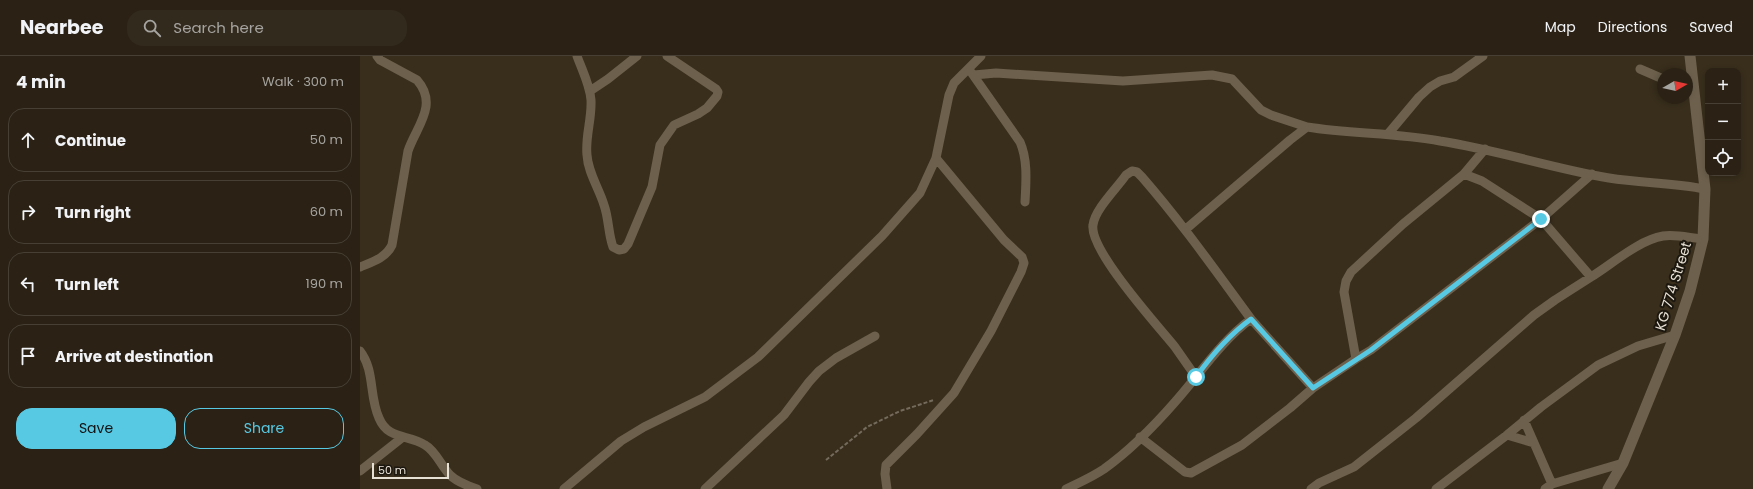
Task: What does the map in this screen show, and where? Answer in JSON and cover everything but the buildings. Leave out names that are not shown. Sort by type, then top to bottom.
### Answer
[{"type":"street","points":[[360,268],[389,252],[392,245],[408,151],[412,139],[422,122],[427,107],[421,84],[417,80],[380,60],[377,56]]},
{"type":"street","points":[[577,56],[590,91],[591,113],[587,140],[589,169],[608,217],[609,237],[613,247],[619,250],[624,249],[628,244],[652,187],[660,145],[663,139],[674,125],[698,114],[707,108],[717,96],[718,92],[716,89],[667,56]]},
{"type":"street","points":[[590,91],[608,79],[636,56]]},
{"type":"street","points":[[564,489],[621,441],[644,427],[705,397],[758,357],[859,260],[920,193],[936,158],[949,95],[954,83],[971,73],[981,56]]},
{"type":"street","points":[[1388,134],[1419,97],[1430,87],[1440,81],[1454,77],[1483,56]]},
{"type":"street","name":"KG 774 Street","points":[[1690,56],[1690,68]]},
{"type":"street","points":[[1640,70],[1657,77]]},
{"type":"street","points":[[971,73],[1123,81],[1212,75],[1232,79],[1261,110],[1271,115],[1307,127],[1336,131],[1388,134],[1485,149],[1610,178],[1676,184],[1705,189]]},
{"type":"street","points":[[971,73],[1020,142],[1024,151],[1025,202]]},
{"type":"street","name":"KG 774 Street","points":[[1608,489],[1623,463],[1675,335],[1690,291],[1703,239],[1705,189],[1693,103]]},
{"type":"street","points":[[1186,229],[1307,127]]},
{"type":"street","points":[[1356,359],[1344,292],[1346,281],[1351,272],[1403,224],[1464,174],[1485,149]]},
{"type":"street","points":[[887,489],[885,474],[886,465],[917,434],[954,393],[991,332],[1022,272],[1024,263],[1022,257],[1004,240],[936,158]]},
{"type":"street","points":[[1196,377],[1101,252],[1093,234],[1092,226],[1100,210],[1126,175],[1132,171],[1137,172],[1142,177],[1186,229],[1251,319],[1313,388]]},
{"type":"street","points":[[1464,174],[1482,181],[1541,219],[1591,277]]},
{"type":"street","points":[[1140,437],[1185,472],[1192,474],[1242,446],[1313,388],[1371,350],[1541,219],[1592,174]]},
{"type":"street","points":[[1310,489],[1319,483],[1354,467],[1416,418],[1534,315],[1645,242],[1658,237],[1671,236],[1703,239]]},
{"type":"street","points":[[1066,489],[1104,469],[1140,437],[1175,403],[1210,358],[1241,326],[1251,319]]},
{"type":"street","points":[[1436,489],[1507,435],[1524,420],[1598,365],[1638,346],[1675,335]]},
{"type":"street","points":[[705,489],[784,415],[809,382],[820,372],[836,358],[875,336]]},
{"type":"street","points":[[360,351],[367,362],[375,409],[379,420],[386,430],[390,433],[421,442],[429,447],[451,477],[477,489]]},
{"type":"street","points":[[1524,420],[1534,443],[1549,487],[1623,463]]},
{"type":"street","points":[[1507,435],[1534,443]]},
{"type":"street","points":[[360,471],[403,437]]},
{"type":"path","points":[[826,460],[867,427],[900,411],[937,399]]},
{"type":"route","points":[[1196,377],[1210,358],[1241,326],[1251,319],[1313,388],[1371,350],[1541,219]]}]
